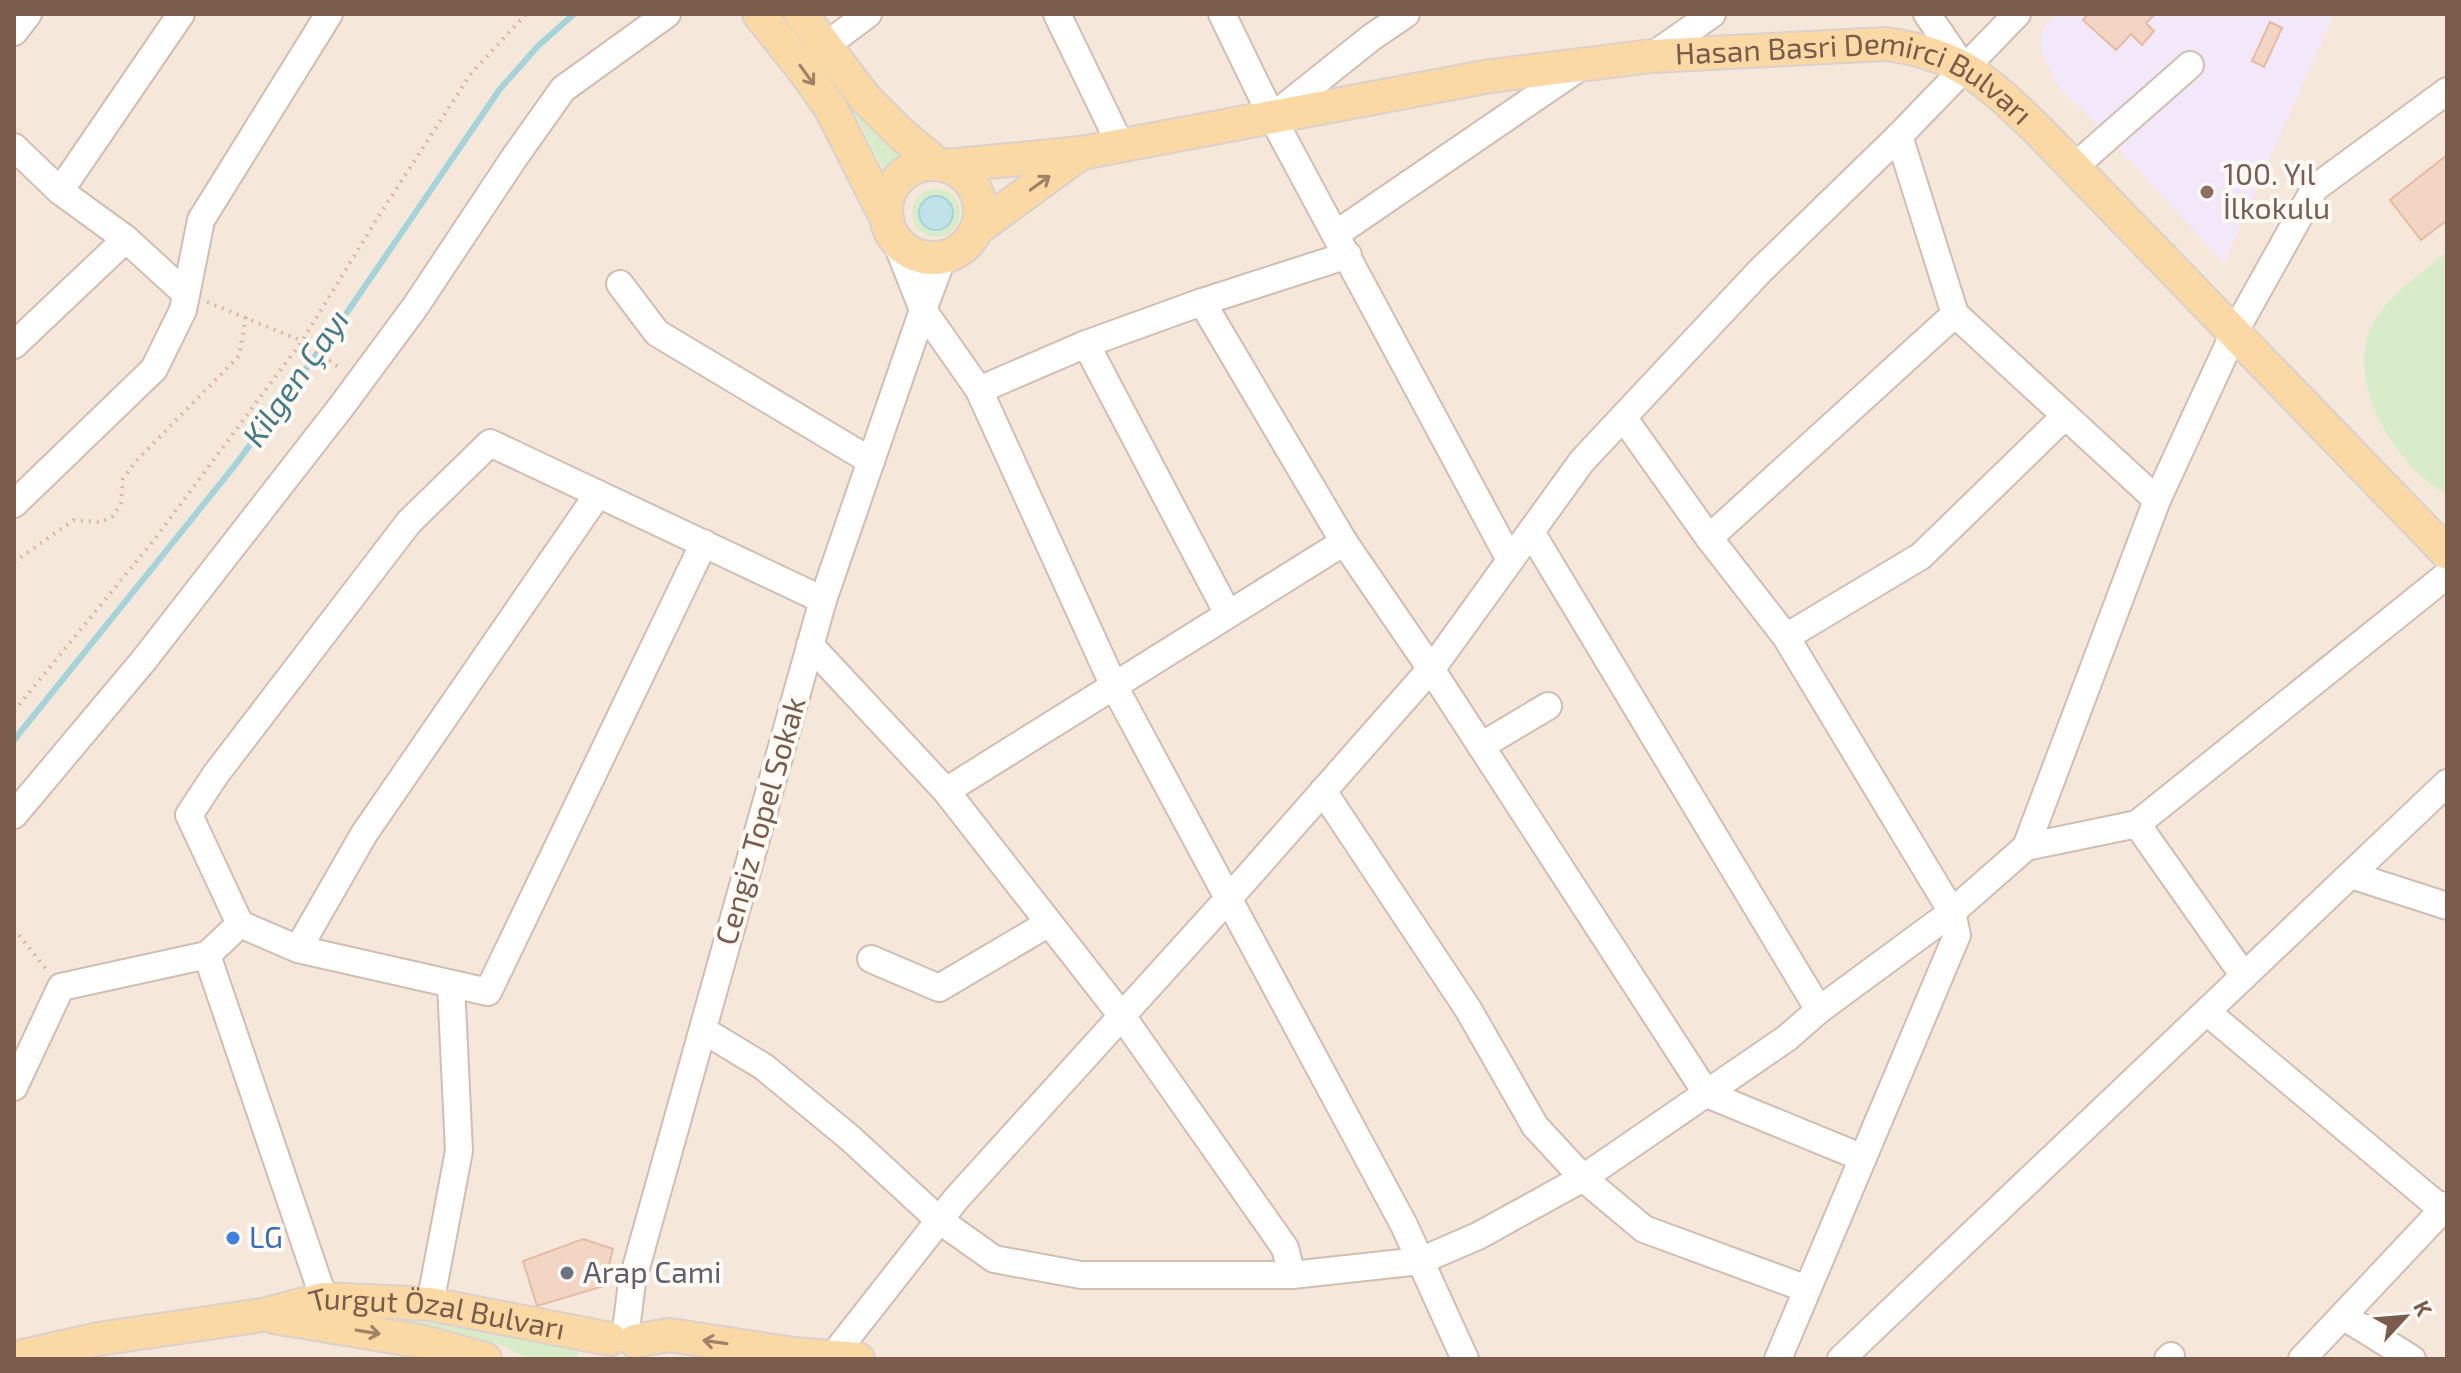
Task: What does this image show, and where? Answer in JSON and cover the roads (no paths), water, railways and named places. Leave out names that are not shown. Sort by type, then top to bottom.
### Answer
[{"type":"main road","points":[[759,14],[831,109],[890,226],[913,254],[927,258],[957,252],[977,229],[980,214],[972,184],[961,173],[942,165],[881,115],[801,14]]},
{"type":"main road","name":"Hasan Basri Demirci Bulvarı","points":[[942,165],[1081,153],[1451,83],[1652,56],[1886,44],[1922,49],[1964,68],[1992,86],[2447,553]]},
{"type":"main road","name":"Hasan Basri Demirci Bulvarı","points":[[977,229],[1081,153]]},
{"type":"main road","points":[[890,226],[886,205],[898,179],[909,170],[923,165],[942,165]]},
{"type":"main road","name":"Turgut Özal Bulvarı","points":[[17,1354],[263,1315],[324,1299],[430,1304],[632,1344]]},
{"type":"main road","name":"Turgut Özal Bulvarı","points":[[263,1315],[424,1342],[485,1359]]},
{"type":"main road","name":"Turgut Özal Bulvarı","points":[[579,1359],[596,1344],[632,1344],[669,1335],[793,1354],[845,1358]]},
{"type":"main road","name":"Turgut Özal Bulvarı","points":[[752,1359],[793,1354]]},
{"type":"street","points":[[14,32],[28,14]]},
{"type":"street","points":[[60,191],[181,14]]},
{"type":"street","points":[[14,504],[154,369],[183,310],[201,220],[329,14]]},
{"type":"street","points":[[14,815],[144,660],[341,407],[415,307],[563,89],[667,14]]},
{"type":"street","points":[[825,46],[868,14]]},
{"type":"street","points":[[1057,14],[1121,146]]},
{"type":"street","points":[[1222,14],[1272,117],[1510,560]]},
{"type":"street","points":[[1652,56],[1712,14]]},
{"type":"street","points":[[1927,14],[1964,68]]},
{"type":"street","points":[[845,1358],[939,1220],[1431,669],[1582,461],[1760,271],[1899,136],[2017,14]]},
{"type":"street","points":[[1272,117],[1393,18]]},
{"type":"street","points":[[979,390],[1086,344],[1202,302],[1342,244],[1583,65]]},
{"type":"street","points":[[2074,167],[2190,65]]},
{"type":"street","points":[[703,1030],[764,1067],[850,1138],[939,1220],[994,1259],[1081,1275],[1292,1275],[1420,1261],[1478,1236],[1583,1178],[1787,1038],[1819,1010],[1952,912],[2026,847],[2157,500],[2234,333],[2315,188],[2447,91]]},
{"type":"street","points":[[1899,136],[1955,314],[2157,500]]},
{"type":"street","points":[[19,160],[126,239],[186,294]]},
{"type":"street","points":[[890,226],[923,310],[979,390],[1113,684],[1404,1225],[1465,1359]]},
{"type":"street","points":[[14,345],[126,239]]},
{"type":"street","name":"Cengiz Topel Sokak","points":[[632,1344],[632,1282],[810,645],[943,257]]},
{"type":"street","points":[[620,284],[657,333],[871,461]]},
{"type":"street","points":[[1202,302],[1344,542],[1431,669],[1707,1094],[1863,1158]]},
{"type":"street","points":[[1709,538],[1955,314]]},
{"type":"street","points":[[1086,344],[1228,614]]},
{"type":"street","points":[[1786,637],[1921,556],[2065,416]]},
{"type":"street","points":[[1623,417],[1709,538],[1786,637],[1952,912],[1957,935],[1778,1359]]},
{"type":"street","points":[[704,543],[488,992],[298,949],[240,924],[189,815],[216,774],[409,522],[490,443],[704,543],[823,600]]},
{"type":"street","points":[[298,949],[364,834],[598,494]]},
{"type":"street","points":[[1531,532],[1819,1010]]},
{"type":"street","points":[[946,791],[1344,542]]},
{"type":"street","points":[[2026,847],[2137,824],[2447,575]]},
{"type":"street","points":[[810,645],[946,791],[1122,1016],[1285,1248],[1292,1275]]},
{"type":"street","points":[[1481,746],[1548,706]]},
{"type":"street","points":[[1841,1359],[2447,783]]},
{"type":"street","points":[[1323,791],[1468,1009],[1535,1126],[1583,1178],[1644,1229],[1807,1289]]},
{"type":"street","points":[[2137,824],[2244,976]]},
{"type":"street","points":[[2351,875],[2447,906]]},
{"type":"street","points":[[871,959],[939,988],[1049,923]]},
{"type":"street","points":[[14,1087],[61,987],[207,955],[240,924]]},
{"type":"street","points":[[207,955],[324,1299]]},
{"type":"street","points":[[430,1304],[459,1151],[451,984]]},
{"type":"street","points":[[2207,1012],[2445,1208],[2302,1359]]},
{"type":"street","points":[[2343,1316],[2412,1359]]},
{"type":"water","points":[[936,196],[948,201],[953,213],[948,225],[936,230],[924,225],[919,213],[924,201]]},
{"type":"waterway","name":"Kilgen Çayı","points":[[14,740],[236,464],[348,311],[500,89],[538,46],[574,14]]},
{"type":"place","name":"100. Yıl İlkokulu","points":[[2207,192]]},
{"type":"place","name":"LG","points":[[233,1238]]},
{"type":"place","name":"Arap Cami","points":[[567,1273]]}]
